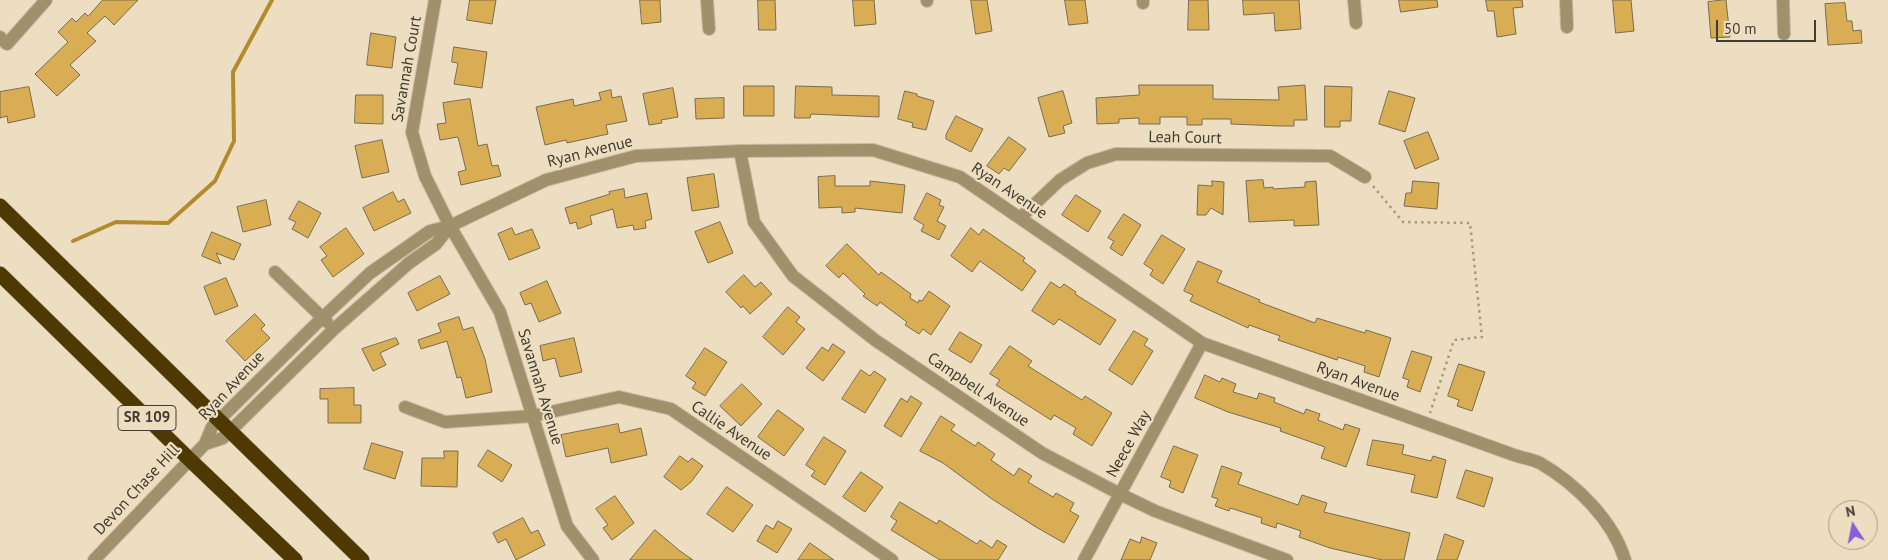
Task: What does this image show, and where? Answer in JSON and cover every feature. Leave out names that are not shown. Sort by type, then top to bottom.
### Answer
[{"type":"highway","name":"SR 109","points":[[0,206],[362,560]]},
{"type":"highway","name":"SR 109","points":[[0,274],[295,560]]},
{"type":"street","points":[[3,40],[46,0]]},
{"type":"street","name":"Savannah Court","points":[[435,0],[412,132],[425,176],[450,226]]},
{"type":"street","points":[[707,0],[710,29]]},
{"type":"street","points":[[1354,0],[1356,22]]},
{"type":"street","points":[[1566,0],[1567,27]]},
{"type":"street","points":[[1783,0],[1784,34]]},
{"type":"street","name":"Ryan Avenue","points":[[205,444],[212,427],[218,420],[322,318],[370,273],[430,231],[450,226],[546,180],[636,156],[740,151],[872,150],[960,177],[1202,343],[1426,424],[1538,462],[1573,486],[1600,514],[1622,550],[1625,560]]},
{"type":"street","name":"Campbell Avenue","points":[[740,151],[754,222],[793,276],[874,340],[1042,453],[1155,511],[1287,560]]},
{"type":"street","name":"Leah Court","points":[[1020,218],[1060,180],[1086,163],[1116,154],[1330,156],[1364,177]]},
{"type":"street","name":"Ryan Avenue","points":[[205,444],[223,438],[230,432],[334,329],[409,263],[436,244],[450,226]]},
{"type":"street","name":"Savannah Avenue","points":[[450,226],[500,312],[568,526],[593,560]]},
{"type":"street","points":[[275,272],[334,329]]},
{"type":"street","name":"Neece Way","points":[[1084,560],[1202,343]]},
{"type":"street","name":"Callie Avenue","points":[[405,407],[445,422],[532,416],[619,397],[671,409],[892,560]]},
{"type":"street","name":"Devon Chase Hill","points":[[94,560],[205,444]]},
{"type":"path","points":[[1364,177],[1403,222],[1470,222],[1482,336],[1454,340],[1426,424]]},
{"type":"building","points":[[103,0],[138,0],[114,25],[105,16],[87,33],[96,41],[70,65],[80,75],[57,96],[35,74],[68,42],[58,32],[72,18],[76,22],[85,13],[88,16]]},
{"type":"building","points":[[470,0],[496,0],[492,24],[467,20]]},
{"type":"building","points":[[640,0],[660,0],[661,22],[642,24]]},
{"type":"building","points":[[758,0],[775,0],[776,30],[759,30]]},
{"type":"building","points":[[853,0],[874,0],[876,24],[855,26]]},
{"type":"building","points":[[971,0],[987,0],[992,31],[976,34]]},
{"type":"building","points":[[1065,0],[1085,0],[1088,23],[1069,25]]},
{"type":"building","points":[[1189,0],[1208,0],[1209,30],[1188,30]]},
{"type":"building","points":[[1243,0],[1299,0],[1301,29],[1275,31],[1274,13],[1244,15]]},
{"type":"building","points":[[1399,0],[1437,0],[1438,7],[1401,12]]},
{"type":"building","points":[[1486,0],[1522,0],[1523,7],[1513,8],[1516,34],[1497,37],[1494,11],[1488,11]]},
{"type":"building","points":[[1613,0],[1631,0],[1634,31],[1616,33]]},
{"type":"building","points":[[1726,0],[1730,37],[1711,38],[1708,2]]},
{"type":"building","points":[[1845,3],[1847,21],[1852,21],[1853,31],[1861,30],[1862,43],[1828,45],[1825,4]]},
{"type":"building","points":[[371,33],[396,37],[392,68],[367,65]]},
{"type":"building","points":[[454,47],[487,52],[482,88],[454,84],[458,63],[452,62]]},
{"type":"building","points":[[1139,85],[1213,85],[1213,99],[1279,100],[1278,87],[1305,85],[1307,120],[1294,120],[1294,126],[1231,124],[1231,119],[1202,119],[1202,125],[1187,125],[1187,117],[1160,117],[1160,124],[1139,124],[1139,118],[1119,119],[1119,123],[1097,124],[1096,98],[1139,95]]},
{"type":"building","points":[[744,86],[774,86],[774,116],[744,116]]},
{"type":"building","points":[[796,86],[832,87],[832,95],[879,96],[879,117],[811,114],[810,118],[795,118]]},
{"type":"building","points":[[1325,86],[1352,87],[1351,121],[1340,121],[1340,127],[1325,127]]},
{"type":"building","points":[[29,87],[35,117],[8,123],[7,116],[0,118],[0,92]]},
{"type":"building","points":[[673,88],[678,117],[661,120],[662,123],[649,125],[643,94]]},
{"type":"building","points":[[611,90],[612,98],[621,96],[627,121],[606,125],[608,134],[567,143],[566,140],[545,145],[536,107],[573,99],[574,106],[601,100],[599,93]]},
{"type":"building","points":[[905,91],[934,101],[926,130],[912,127],[913,123],[898,119]]},
{"type":"building","points":[[1063,91],[1072,123],[1063,126],[1065,133],[1049,137],[1038,98]]},
{"type":"building","points":[[1389,91],[1415,98],[1405,132],[1379,124]]},
{"type":"building","points":[[356,95],[383,95],[383,124],[355,123]]},
{"type":"building","points":[[724,98],[724,118],[696,119],[695,99]]},
{"type":"building","points":[[470,99],[478,146],[487,144],[492,166],[498,165],[501,176],[461,185],[458,172],[466,170],[458,137],[440,140],[437,124],[446,123],[443,103]]},
{"type":"building","points":[[956,116],[983,129],[971,152],[946,139],[946,135]]},
{"type":"building","points":[[1428,132],[1439,159],[1415,169],[1404,141]]},
{"type":"building","points":[[1009,137],[1026,149],[1009,171],[1004,168],[999,174],[987,166]]},
{"type":"building","points":[[382,140],[389,172],[362,178],[355,146]]},
{"type":"building","points":[[714,174],[719,207],[692,211],[687,178]]},
{"type":"building","points":[[835,176],[835,186],[870,186],[870,181],[905,185],[902,213],[855,208],[855,212],[842,213],[842,207],[819,208],[818,177]]},
{"type":"building","points":[[1263,180],[1264,188],[1273,187],[1273,189],[1305,187],[1305,182],[1316,181],[1319,225],[1294,226],[1294,220],[1249,222],[1246,181]]},
{"type":"building","points":[[1212,181],[1224,182],[1223,215],[1211,208],[1206,215],[1197,215],[1198,185],[1212,186]]},
{"type":"building","points":[[1413,181],[1439,183],[1437,209],[1404,206],[1406,193],[1411,193]]},
{"type":"building","points":[[624,189],[625,198],[647,193],[652,219],[645,221],[646,228],[634,230],[633,225],[617,228],[613,209],[590,216],[592,224],[578,229],[576,222],[570,224],[565,208],[610,194],[609,192]]},
{"type":"building","points":[[393,192],[398,202],[404,199],[411,213],[374,231],[363,208]]},
{"type":"building","points":[[927,193],[941,200],[939,205],[944,207],[937,221],[946,226],[939,240],[921,231],[924,225],[914,219]]},
{"type":"building","points":[[1076,195],[1101,211],[1088,232],[1062,215]]},
{"type":"building","points":[[266,200],[271,225],[243,232],[237,207]]},
{"type":"building","points":[[299,201],[321,213],[308,238],[292,229],[296,222],[289,219]]},
{"type":"building","points":[[1124,214],[1141,225],[1122,256],[1110,248],[1114,241],[1108,238]]},
{"type":"building","points":[[720,222],[733,253],[708,263],[695,232]]},
{"type":"building","points":[[346,228],[364,254],[333,277],[321,260],[327,256],[320,247]]},
{"type":"building","points":[[512,228],[515,235],[532,229],[540,248],[509,260],[498,234]]},
{"type":"building","points":[[971,228],[979,235],[983,229],[1025,258],[1023,261],[1036,271],[1022,291],[980,261],[972,272],[951,256]]},
{"type":"building","points":[[212,232],[241,244],[234,260],[216,253],[221,264],[202,256]]},
{"type":"building","points":[[1162,235],[1185,249],[1163,284],[1150,275],[1153,270],[1144,264]]},
{"type":"building","points":[[847,244],[879,275],[881,272],[911,294],[910,298],[918,303],[919,300],[922,301],[929,291],[950,306],[931,335],[923,329],[919,334],[905,325],[907,322],[880,302],[877,306],[863,296],[865,294],[843,273],[839,278],[826,266]]},
{"type":"building","points":[[1198,261],[1222,271],[1217,282],[1260,300],[1259,302],[1315,323],[1317,318],[1365,333],[1366,330],[1391,338],[1379,377],[1364,372],[1365,366],[1338,357],[1337,360],[1278,340],[1280,336],[1249,325],[1248,328],[1190,301],[1193,295],[1184,291]]},
{"type":"building","points":[[744,275],[755,287],[761,282],[772,294],[750,314],[743,306],[741,308],[726,292]]},
{"type":"building","points":[[440,276],[450,294],[417,311],[408,293]]},
{"type":"building","points":[[226,278],[238,306],[215,315],[204,287]]},
{"type":"building","points":[[547,281],[561,313],[539,322],[531,303],[525,305],[520,293]]},
{"type":"building","points":[[1051,282],[1060,288],[1064,284],[1076,292],[1075,294],[1116,320],[1100,345],[1059,319],[1054,325],[1032,311]]},
{"type":"building","points":[[788,307],[800,317],[796,322],[805,329],[783,355],[763,337]]},
{"type":"building","points":[[255,314],[265,325],[261,329],[270,338],[245,361],[226,341]]},
{"type":"building","points":[[459,317],[463,330],[473,327],[485,359],[492,392],[466,398],[461,377],[457,378],[447,341],[421,349],[418,340],[441,332],[438,324]]},
{"type":"building","points":[[1134,331],[1148,339],[1144,345],[1153,351],[1132,385],[1109,370]]},
{"type":"building","points":[[960,332],[982,345],[971,363],[949,350]]},
{"type":"building","points":[[396,338],[399,344],[380,353],[386,365],[373,371],[362,349]]},
{"type":"building","points":[[574,338],[582,372],[560,377],[555,358],[543,361],[540,346]]},
{"type":"building","points":[[833,344],[845,352],[823,381],[806,368],[822,347],[828,351]]},
{"type":"building","points":[[1010,346],[1032,361],[1028,366],[1082,400],[1085,396],[1112,413],[1092,446],[1073,434],[1076,428],[1054,415],[1051,420],[996,385],[1000,380],[990,374]]},
{"type":"building","points":[[705,348],[727,362],[705,396],[692,388],[696,383],[686,376]]},
{"type":"building","points":[[1412,351],[1432,357],[1420,392],[1407,387],[1409,380],[1403,378]]},
{"type":"building","points":[[1459,364],[1485,372],[1472,411],[1457,406],[1459,400],[1448,396]]},
{"type":"building","points":[[861,370],[870,376],[874,371],[886,379],[865,413],[842,399]]},
{"type":"building","points":[[1205,375],[1220,382],[1222,378],[1236,384],[1233,392],[1257,399],[1259,393],[1275,398],[1274,402],[1304,414],[1306,409],[1320,414],[1318,420],[1343,430],[1345,424],[1360,429],[1346,467],[1321,458],[1325,447],[1280,431],[1281,428],[1228,412],[1195,398]]},
{"type":"building","points":[[742,384],[762,404],[741,426],[720,406]]},
{"type":"building","points":[[354,388],[354,405],[361,405],[361,423],[328,423],[328,399],[320,399],[320,389]]},
{"type":"building","points":[[911,396],[922,403],[901,437],[884,426],[901,398],[907,402]]},
{"type":"building","points":[[778,410],[804,429],[784,456],[758,437]]},
{"type":"building","points":[[941,416],[955,425],[951,430],[975,446],[978,442],[995,454],[991,460],[1014,476],[1019,468],[1032,476],[1028,482],[1053,497],[1056,493],[1074,503],[1070,511],[1079,516],[1064,543],[992,499],[943,463],[920,451]]},
{"type":"building","points":[[618,424],[620,433],[641,428],[647,455],[611,463],[608,448],[566,457],[561,435]]},
{"type":"building","points":[[824,437],[846,451],[825,485],[811,476],[815,471],[806,465]]},
{"type":"building","points":[[1373,440],[1404,445],[1402,454],[1431,461],[1433,456],[1446,460],[1437,498],[1411,492],[1415,475],[1367,465]]},
{"type":"building","points":[[372,443],[403,452],[395,479],[364,469]]},
{"type":"building","points":[[1174,446],[1198,455],[1183,493],[1169,487],[1171,481],[1161,477]]},
{"type":"building","points":[[488,450],[512,465],[502,482],[478,466]]},
{"type":"building","points":[[444,451],[458,451],[457,487],[421,486],[422,458],[444,458]]},
{"type":"building","points":[[680,456],[688,462],[692,458],[703,466],[691,482],[681,490],[664,477]]},
{"type":"building","points":[[1222,466],[1242,473],[1238,484],[1298,505],[1302,495],[1327,503],[1324,512],[1410,533],[1404,560],[1382,560],[1330,548],[1299,537],[1301,531],[1277,523],[1276,528],[1261,523],[1262,518],[1230,508],[1229,511],[1215,506],[1218,499],[1212,497]]},
{"type":"building","points":[[1466,470],[1493,478],[1484,507],[1457,498]]},
{"type":"building","points":[[861,472],[883,487],[865,512],[843,497]]},
{"type":"building","points":[[727,487],[753,505],[733,532],[707,514]]},
{"type":"building","points":[[615,496],[634,523],[612,540],[603,528],[608,525],[596,509]]},
{"type":"building","points":[[900,502],[937,524],[939,520],[977,544],[980,540],[992,548],[997,540],[1007,546],[998,560],[940,560],[891,530],[897,521],[891,517]]},
{"type":"building","points":[[523,518],[531,533],[538,530],[545,545],[516,560],[506,539],[498,543],[493,533]]},
{"type":"building","points":[[778,521],[792,529],[777,553],[757,541],[766,525],[773,529]]},
{"type":"building","points":[[655,530],[680,551],[693,560],[630,560]]},
{"type":"building","points":[[1445,534],[1464,541],[1457,560],[1437,560]]},
{"type":"building","points":[[1142,537],[1157,543],[1150,560],[1121,560],[1130,539],[1140,543]]},
{"type":"building","points":[[810,543],[834,560],[798,560]]},
{"type":"waterway","points":[[73,241],[116,222],[168,223],[215,181],[234,141],[233,72],[272,0]]}]
